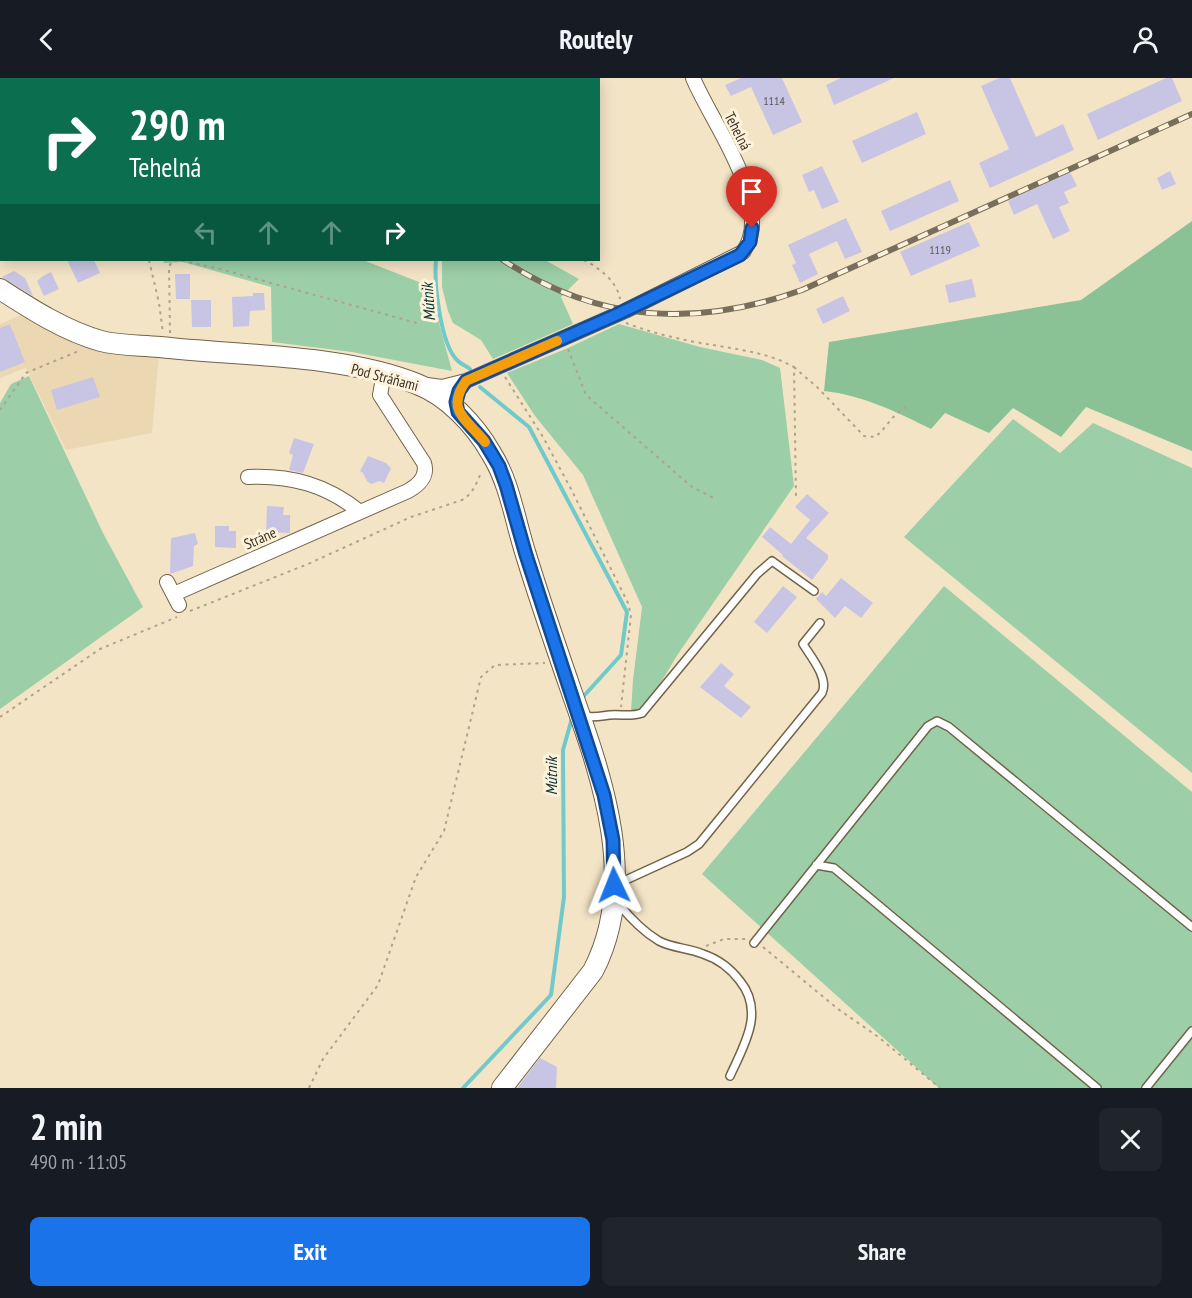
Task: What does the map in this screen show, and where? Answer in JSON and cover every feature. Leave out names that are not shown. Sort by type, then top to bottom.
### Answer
[{"type":"street","name":"Tehelná","points":[[419,384],[442,387],[466,381],[615,315],[740,255],[750,242],[752,213],[744,184],[693,78]]},
{"type":"street","name":"Pod Stráňami","points":[[0,290],[54,321],[103,341],[319,362],[384,374],[419,384],[450,404],[484,441],[506,485],[526,555],[609,812],[613,840],[612,919],[604,949],[582,988],[502,1088]]},
{"type":"street","name":"Stráne","points":[[173,594],[414,488],[421,481],[426,468],[420,453],[381,395],[384,374]]},
{"type":"street","points":[[458,412],[456,402],[459,391],[466,381]]},
{"type":"street","points":[[248,477],[281,477],[297,480],[338,496],[360,512]]},
{"type":"lane","points":[[578,711],[592,718],[611,715],[635,716],[647,708],[757,574],[772,561],[814,591]]},
{"type":"lane","points":[[730,1076],[747,1037],[753,1010],[748,991],[735,975],[718,961],[692,950],[661,942],[636,925],[614,892],[699,844],[822,693],[823,679],[803,644],[820,623]]},
{"type":"lane","points":[[754,943],[928,726],[937,721],[949,728],[1192,927]]},
{"type":"lane","points":[[816,865],[834,868],[1097,1088]]},
{"type":"lane","points":[[1146,1088],[1192,1031]]},
{"type":"path","points":[[149,261],[159,303],[165,348]]},
{"type":"path","points":[[165,348],[171,330],[170,266],[173,261]]},
{"type":"path","points":[[184,261],[417,322]]},
{"type":"path","points":[[586,261],[600,270],[614,285],[620,298],[615,315],[628,324],[776,358],[794,367],[819,389],[864,436],[875,437],[899,410],[906,407]]},
{"type":"path","points":[[564,338],[586,395],[692,487],[716,499]]},
{"type":"path","points":[[0,410],[26,373],[81,350]]},
{"type":"path","points":[[502,365],[508,385],[543,437],[572,489],[628,603],[631,615],[623,704],[611,715]]},
{"type":"path","points":[[794,367],[796,499]]},
{"type":"path","points":[[0,717],[100,649],[139,631],[308,564],[411,517],[462,500],[474,490],[484,469],[496,461]]},
{"type":"path","points":[[309,1088],[323,1059],[378,985],[416,877],[444,831],[481,677],[495,665],[544,663],[562,666]]},
{"type":"path","points":[[692,950],[724,939],[744,938],[763,947],[940,1088]]},
{"type":"shaded area","points":[[26,313],[159,356],[152,433],[66,450],[26,368],[0,378],[0,324]]},
{"type":"green space","points":[[1192,221],[1192,451],[1086,407],[1061,437],[1013,408],[989,433],[945,413],[931,429],[866,400],[824,391],[829,342],[1081,300]]},
{"type":"green space","points":[[163,261],[366,261],[429,286],[452,371],[352,352],[272,342],[271,287],[183,262],[164,263]]},
{"type":"green space","points":[[442,261],[547,261],[579,279],[561,297],[573,324],[493,359],[481,340],[453,323],[442,287]]},
{"type":"green space","points":[[619,324],[700,347],[762,360],[780,368],[794,486],[678,654],[646,707],[638,712],[631,712],[642,607],[583,475],[535,416],[507,373]]},
{"type":"green space","points":[[29,376],[103,533],[143,607],[0,709],[0,403],[11,384]]},
{"type":"green space","points":[[1013,419],[1060,453],[1093,423],[1192,468],[1192,773],[904,537]]},
{"type":"green space","points":[[944,586],[1192,792],[1192,1088],[939,1088],[702,874]]},
{"type":"building","points":[[741,78],[782,78],[802,122],[773,135],[751,87],[731,96],[725,85]]},
{"type":"building","points":[[841,78],[894,78],[834,105],[826,85]]},
{"type":"building","points":[[999,78],[1010,78],[1036,137],[1063,124],[1074,150],[990,188],[979,163],[1009,149],[981,86]]},
{"type":"building","points":[[1166,78],[1172,78],[1182,101],[1098,140],[1087,114]]},
{"type":"building","points":[[917,112],[926,134],[862,163],[852,141]]},
{"type":"building","points":[[822,166],[839,202],[822,209],[814,190],[809,192],[802,175]]},
{"type":"building","points":[[1170,171],[1176,184],[1162,190],[1157,178]]},
{"type":"building","points":[[1070,172],[1077,186],[1064,192],[1069,203],[1059,207],[1070,231],[1053,239],[1037,204],[1014,215],[1008,201]]},
{"type":"building","points":[[950,180],[959,201],[890,231],[881,211]]},
{"type":"building","points":[[846,218],[862,252],[845,259],[837,241],[809,254],[818,274],[800,283],[792,265],[796,263],[788,245]]},
{"type":"building","points":[[969,222],[980,246],[911,276],[900,252]]},
{"type":"building","points":[[67,261],[94,261],[100,273],[78,283]]},
{"type":"building","points":[[14,271],[25,278],[33,296],[2,277]]},
{"type":"building","points":[[51,272],[59,289],[44,296],[37,281]]},
{"type":"building","points":[[175,274],[190,274],[190,299],[176,299]]},
{"type":"building","points":[[972,279],[976,297],[949,303],[945,285]]},
{"type":"building","points":[[253,293],[264,293],[265,310],[250,311],[249,326],[233,327],[232,297],[253,296]]},
{"type":"building","points":[[843,296],[850,311],[823,324],[816,309]]},
{"type":"building","points":[[191,300],[211,300],[211,327],[192,327]]},
{"type":"building","points":[[10,324],[25,362],[0,372],[0,328]]},
{"type":"building","points":[[93,377],[100,397],[57,410],[51,390]]},
{"type":"building","points":[[294,438],[314,444],[303,473],[289,470],[293,455],[289,453]]},
{"type":"building","points":[[368,456],[386,463],[391,468],[384,483],[380,481],[371,484],[360,471]]},
{"type":"building","points":[[807,494],[829,513],[806,538],[828,555],[828,559],[812,580],[762,537],[770,527],[791,544],[810,520],[795,507]]},
{"type":"building","points":[[267,506],[284,507],[283,515],[290,515],[290,533],[266,532]]},
{"type":"building","points":[[215,526],[229,526],[229,531],[236,531],[236,548],[215,547]]},
{"type":"building","points":[[195,533],[198,544],[194,546],[193,566],[170,574],[171,538]]},
{"type":"building","points":[[841,578],[873,603],[861,618],[845,606],[835,618],[816,599],[822,592],[826,596]]},
{"type":"building","points":[[783,586],[797,597],[767,633],[754,622]]},
{"type":"building","points":[[721,663],[734,674],[724,686],[751,707],[741,718],[700,687]]},
{"type":"building","points":[[540,1058],[557,1067],[556,1088],[517,1088]]},
{"type":"waterway","name":"Mútnik","points":[[436,261],[437,297],[447,342],[458,361],[470,369]]},
{"type":"waterway","name":"Mútnik","points":[[480,387],[529,427],[627,612],[621,655],[582,698]]},
{"type":"waterway","name":"Mútnik","points":[[463,1088],[551,995],[564,897],[563,750],[572,718]]},
{"type":"railway","points":[[505,261],[539,281],[575,297],[611,307],[648,313],[686,314],[724,310],[763,302],[802,290],[1192,114]]},
{"type":"slow traffic","points":[[485,442],[458,412],[456,402],[459,391],[466,381],[557,341]]},
{"type":"route","points":[[614,885],[613,840],[609,812],[526,555],[506,485],[499,466],[484,441],[458,412],[456,402],[459,391],[466,381],[618,314],[740,255],[750,242],[752,228]]}]
